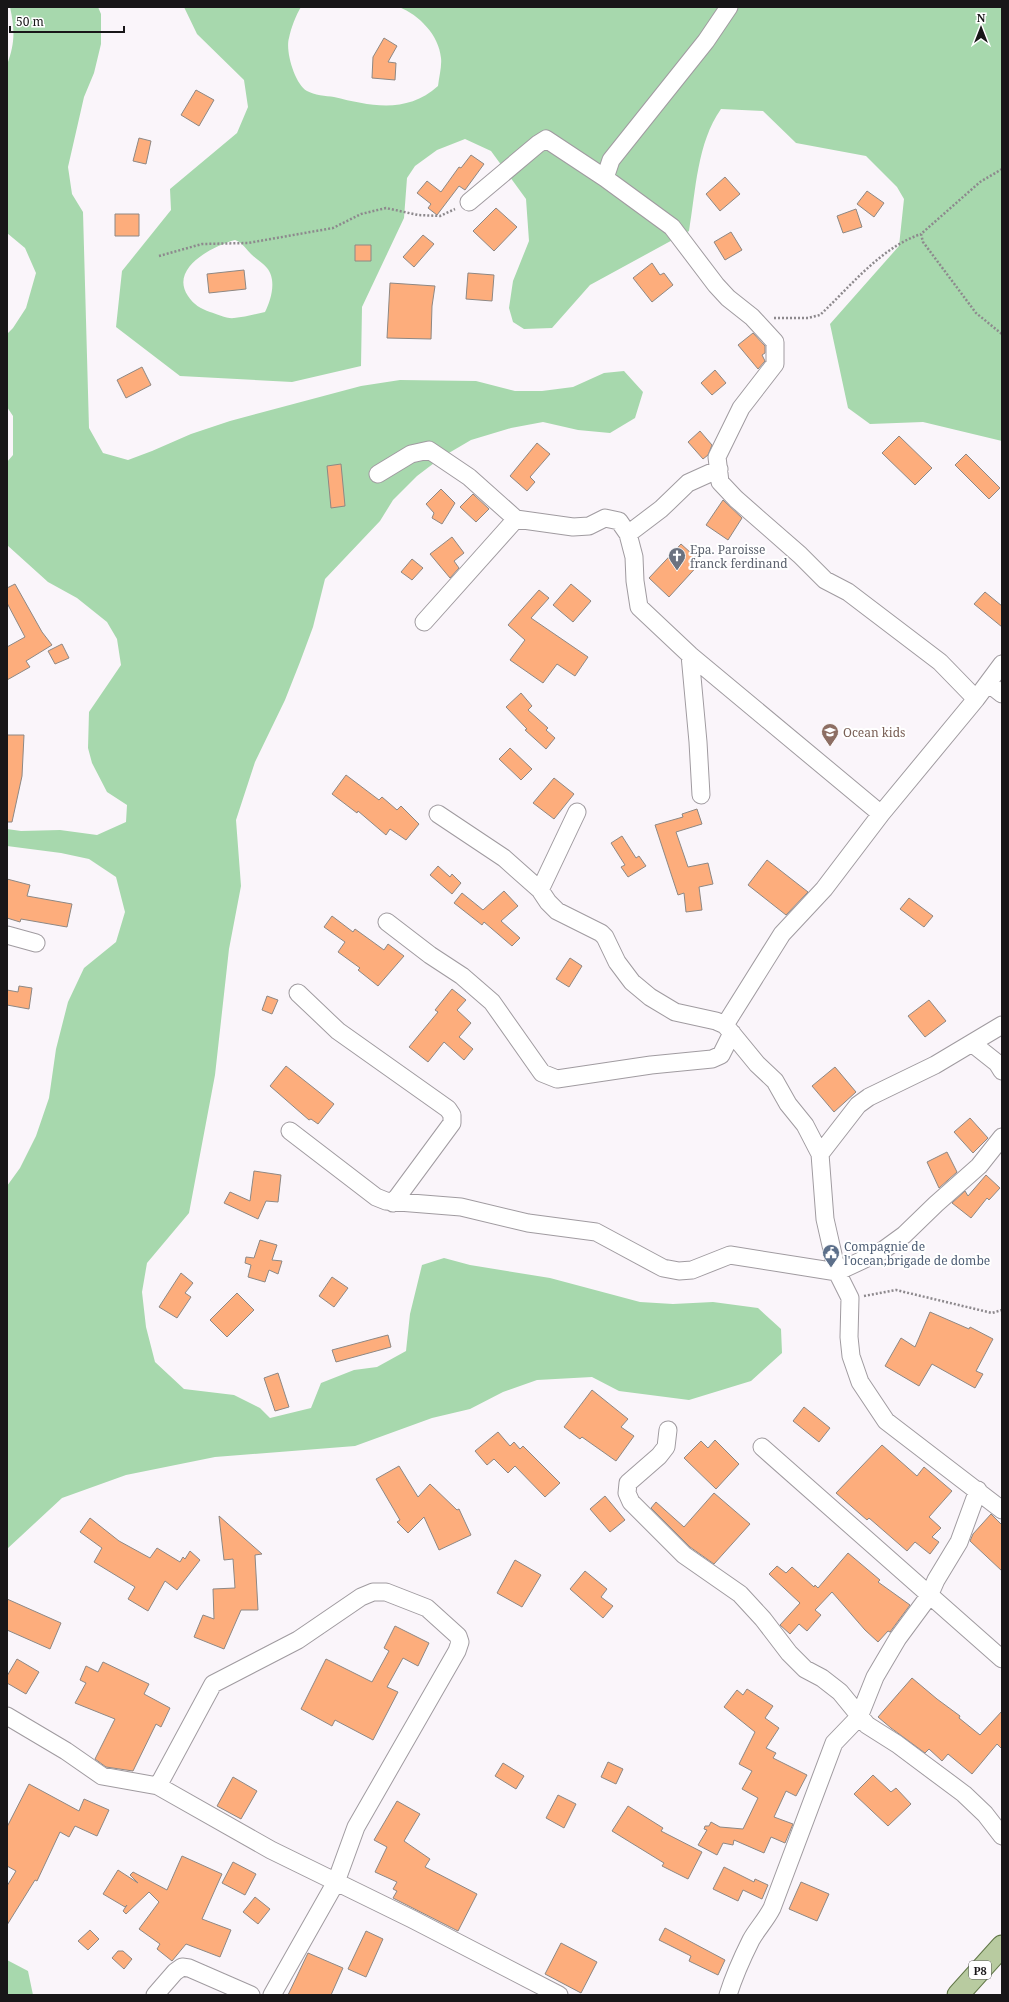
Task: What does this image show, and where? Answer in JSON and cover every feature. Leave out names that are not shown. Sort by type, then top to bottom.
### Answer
[{"type":"main road","name":"P8","points":[[965,1993],[1002,1946]]},
{"type":"street","points":[[605,178],[611,160],[711,35],[729,7]]},
{"type":"street","points":[[469,202],[546,139],[605,178],[672,226],[716,286],[728,298],[752,317],[775,342],[775,364],[741,408],[717,457],[720,482],[736,499],[825,580],[848,592],[940,662],[976,698]]},
{"type":"street","points":[[378,474],[411,454],[429,450],[469,477],[516,519],[573,527],[589,526],[605,518],[619,521],[628,534],[634,557],[635,581],[639,607],[690,655],[881,814]]},
{"type":"street","points":[[628,534],[661,509],[688,483],[719,469]]},
{"type":"street","points":[[424,622],[516,519]]},
{"type":"street","points":[[690,655],[701,795]]},
{"type":"street","points":[[387,922],[430,955],[462,976],[492,1002],[542,1073],[557,1079],[651,1065],[712,1059],[721,1055],[729,1029],[782,934],[824,888],[881,814],[1002,664]]},
{"type":"street","points":[[988,683],[1002,694]]},
{"type":"street","points":[[540,890],[577,812]]},
{"type":"street","points":[[438,814],[504,858],[540,890],[548,902],[557,911],[601,933],[605,937],[617,962],[632,982],[650,997],[675,1012],[716,1021],[729,1029],[758,1064],[775,1081],[788,1104],[805,1125],[820,1154],[825,1219],[837,1272],[850,1298],[849,1337],[851,1356],[860,1382],[886,1421],[978,1490],[1002,1510]]},
{"type":"street","points":[[7,935],[36,943]]},
{"type":"street","points":[[298,993],[338,1031],[448,1109],[452,1115],[452,1123],[393,1203]]},
{"type":"street","points":[[820,1154],[858,1105],[869,1097],[935,1065],[973,1044],[1002,1025]]},
{"type":"street","points":[[973,1044],[997,1063],[1002,1071]]},
{"type":"street","points":[[290,1131],[376,1197],[393,1203],[461,1207],[528,1223],[596,1232],[663,1268],[679,1271],[692,1270],[730,1255],[837,1272],[882,1251],[904,1235],[936,1204],[980,1166],[1002,1137]]},
{"type":"street","points":[[668,1430],[666,1446],[659,1456],[628,1483],[627,1493],[631,1502],[684,1555],[740,1594],[763,1619],[789,1654],[805,1669],[822,1678],[840,1692],[859,1717],[877,1732],[897,1744],[964,1794],[985,1814],[1002,1836]]},
{"type":"street","points":[[762,1446],[929,1596],[1002,1659]]},
{"type":"street","points":[[728,1995],[736,1971],[752,1938],[764,1924],[772,1908],[834,1743],[859,1717],[875,1677],[898,1638],[929,1596],[936,1580],[959,1542],[978,1490]]},
{"type":"street","points":[[158,1786],[213,1684],[298,1640],[361,1597],[373,1592],[386,1592],[427,1608],[458,1636],[460,1642],[457,1651],[356,1827],[336,1882],[272,1995]]},
{"type":"street","points":[[7,1716],[66,1751],[102,1776],[158,1786],[271,1850],[559,1995]]},
{"type":"street","points":[[155,1995],[175,1972],[182,1967],[189,1968],[251,1995]]},
{"type":"path","points":[[752,317],[808,318],[820,315],[883,254],[907,239],[921,234],[980,182],[1002,169]]},
{"type":"path","points":[[159,256],[202,244],[248,243],[293,233],[332,228],[361,214],[386,208],[418,215],[440,216],[469,202]]},
{"type":"path","points":[[921,234],[923,242],[976,313],[1002,334]]},
{"type":"path","points":[[850,1298],[896,1290],[992,1314],[1002,1310]]},
{"type":"green space","points":[[10,7],[98,7],[101,14],[101,44],[94,73],[84,97],[68,167],[72,194],[83,212],[89,428],[103,453],[128,460],[191,434],[230,421],[361,386],[400,380],[476,381],[515,391],[542,391],[573,387],[604,373],[624,371],[643,392],[635,418],[610,433],[578,430],[543,422],[511,428],[471,440],[442,457],[417,476],[393,500],[380,521],[325,579],[313,627],[285,700],[255,762],[236,820],[241,886],[229,949],[215,1075],[189,1213],[147,1263],[142,1292],[146,1327],[155,1362],[184,1389],[234,1395],[260,1408],[270,1418],[311,1408],[321,1383],[354,1370],[377,1367],[406,1351],[410,1314],[422,1265],[444,1258],[470,1265],[550,1278],[640,1302],[673,1304],[713,1302],[758,1308],[781,1329],[782,1353],[751,1381],[689,1400],[619,1391],[592,1377],[537,1380],[503,1392],[470,1409],[432,1418],[355,1446],[215,1457],[126,1475],[62,1498],[7,1549],[7,1186],[20,1168],[36,1136],[49,1098],[56,1049],[68,1002],[84,968],[116,942],[125,912],[116,877],[89,859],[61,853],[7,846],[7,829],[21,831],[60,830],[97,835],[126,822],[127,805],[107,792],[92,763],[88,748],[89,712],[121,665],[117,639],[107,622],[77,598],[48,582],[7,545],[7,462],[13,455],[13,416],[7,407],[7,334],[13,328],[26,308],[36,273],[25,248],[7,233],[7,65],[13,43],[13,23]]},
{"type":"green space","points":[[184,7],[301,7],[292,26],[288,51],[295,75],[303,87],[307,91],[317,94],[362,103],[388,105],[414,101],[426,95],[438,86],[441,68],[439,50],[432,34],[414,15],[399,7],[1002,7],[1002,441],[923,422],[870,424],[848,408],[830,324],[899,246],[904,199],[897,187],[866,156],[796,143],[763,111],[721,109],[713,122],[702,152],[689,231],[590,285],[552,328],[524,329],[513,322],[509,308],[513,281],[529,241],[526,199],[491,151],[465,139],[437,150],[415,166],[407,178],[404,218],[362,307],[361,366],[292,382],[180,376],[116,327],[122,271],[171,210],[170,189],[237,133],[248,107],[244,80],[197,34]],"holes":[[[235,240],[238,241],[267,268],[272,278],[272,290],[265,312],[231,318],[207,311],[195,304],[188,296],[184,286],[184,276],[196,260],[205,253],[226,243]]]},
{"type":"green space","points":[[7,1960],[28,1971],[33,1995],[7,1995]]},
{"type":"building","points":[[384,38],[397,46],[388,62],[396,63],[395,80],[372,78],[373,57]]},
{"type":"building","points":[[196,90],[214,100],[199,126],[181,115]]},
{"type":"building","points":[[139,138],[151,141],[146,164],[133,161]]},
{"type":"building","points":[[471,155],[484,164],[465,190],[459,186],[437,215],[428,208],[431,204],[417,193],[427,181],[441,192],[459,167],[461,168]]},
{"type":"building","points":[[725,177],[740,194],[720,211],[706,194]]},
{"type":"building","points":[[867,191],[884,203],[874,217],[857,204]]},
{"type":"building","points":[[496,208],[517,227],[494,251],[473,231]]},
{"type":"building","points":[[856,209],[862,227],[843,233],[837,216]]},
{"type":"building","points":[[115,214],[139,214],[139,236],[115,236]]},
{"type":"building","points":[[731,232],[742,250],[725,260],[714,242]]},
{"type":"building","points":[[423,235],[434,244],[414,267],[403,257]]},
{"type":"building","points":[[355,245],[371,245],[371,261],[355,261]]},
{"type":"building","points":[[652,263],[660,275],[664,273],[673,285],[652,302],[633,278]]},
{"type":"building","points":[[244,270],[246,289],[209,293],[207,274]]},
{"type":"building","points":[[468,273],[494,275],[492,301],[466,299]]},
{"type":"building","points":[[390,283],[435,286],[432,306],[431,339],[387,338]]},
{"type":"building","points":[[753,333],[765,346],[765,353],[762,355],[765,361],[758,369],[738,345]]},
{"type":"building","points":[[142,367],[151,385],[126,398],[117,380]]},
{"type":"building","points":[[715,370],[726,383],[712,395],[701,383]]},
{"type":"building","points":[[700,431],[712,445],[708,455],[703,459],[688,442]]},
{"type":"building","points":[[899,436],[932,468],[915,485],[882,453]]},
{"type":"building","points":[[537,443],[550,454],[530,477],[535,482],[527,491],[510,476]]},
{"type":"building","points":[[966,454],[1000,488],[989,499],[955,465]]},
{"type":"building","points":[[341,464],[345,506],[331,508],[327,466]]},
{"type":"building","points":[[441,489],[455,503],[442,524],[432,518],[434,513],[426,504]]},
{"type":"building","points":[[473,494],[489,509],[476,522],[460,507]]},
{"type":"building","points":[[723,500],[742,518],[728,540],[706,525]]},
{"type":"building","points":[[452,537],[464,553],[454,561],[459,568],[450,578],[430,554]]},
{"type":"building","points":[[681,544],[701,562],[669,597],[649,578]]},
{"type":"building","points":[[412,559],[423,568],[412,580],[401,572]]},
{"type":"building","points":[[15,584],[42,632],[52,645],[26,661],[30,667],[7,680],[7,647],[25,637],[7,603],[7,588]]},
{"type":"building","points":[[571,584],[591,601],[573,622],[553,605]]},
{"type":"building","points":[[539,590],[549,598],[531,618],[588,657],[575,676],[557,664],[543,683],[510,660],[525,640],[508,625]]},
{"type":"building","points":[[985,592],[1002,606],[1002,627],[974,604]]},
{"type":"building","points":[[62,644],[69,658],[55,664],[48,651]]},
{"type":"building","points":[[521,693],[532,706],[528,710],[548,728],[546,730],[555,738],[546,749],[525,730],[527,729],[506,707]]},
{"type":"building","points":[[7,735],[24,735],[22,776],[12,822],[7,822]]},
{"type":"building","points":[[510,748],[532,769],[521,780],[499,759]]},
{"type":"building","points":[[346,775],[379,800],[382,797],[397,810],[401,806],[419,824],[406,840],[390,829],[386,835],[358,811],[357,813],[332,794]]},
{"type":"building","points":[[554,778],[574,794],[554,819],[533,803]]},
{"type":"building","points":[[697,809],[702,824],[676,832],[688,867],[708,863],[713,884],[699,887],[702,910],[686,912],[684,893],[678,895],[655,825],[683,817],[682,814]]},
{"type":"building","points":[[622,836],[636,858],[639,856],[646,866],[628,877],[621,867],[625,865],[611,843]]},
{"type":"building","points":[[767,860],[808,892],[786,915],[748,885]]},
{"type":"building","points":[[438,866],[450,877],[452,874],[461,883],[452,894],[430,875]]},
{"type":"building","points":[[7,879],[30,885],[27,896],[72,904],[67,927],[21,919],[20,922],[7,918]]},
{"type":"building","points":[[504,891],[518,906],[501,921],[520,938],[512,946],[484,922],[482,925],[454,903],[462,893],[483,910]]},
{"type":"building","points":[[909,898],[933,916],[924,927],[900,909]]},
{"type":"building","points":[[332,916],[353,932],[355,929],[384,950],[388,944],[404,956],[378,986],[358,970],[360,968],[338,952],[345,942],[324,927]]},
{"type":"building","points":[[570,958],[582,966],[569,987],[556,979]]},
{"type":"building","points":[[19,986],[32,988],[29,1009],[7,1005],[7,990],[18,992]]},
{"type":"building","points":[[452,989],[466,1000],[457,1010],[471,1023],[459,1037],[473,1049],[464,1060],[444,1042],[428,1062],[409,1047],[438,1012],[435,1010]]},
{"type":"building","points":[[267,996],[278,1000],[272,1014],[262,1010]]},
{"type":"building","points":[[929,1000],[946,1021],[925,1037],[908,1016]]},
{"type":"building","points":[[286,1066],[334,1104],[318,1124],[311,1119],[309,1120],[270,1086]]},
{"type":"building","points":[[835,1067],[856,1092],[834,1112],[812,1086]]},
{"type":"building","points":[[970,1118],[988,1138],[973,1153],[954,1132]]},
{"type":"building","points":[[947,1152],[957,1172],[939,1188],[927,1162]]},
{"type":"building","points":[[254,1171],[281,1175],[278,1202],[266,1201],[258,1219],[224,1203],[230,1192],[250,1201]]},
{"type":"building","points":[[986,1175],[1000,1188],[989,1200],[987,1198],[971,1218],[952,1203],[965,1191],[968,1196]]},
{"type":"building","points":[[260,1240],[277,1245],[272,1260],[282,1261],[278,1274],[269,1270],[265,1282],[248,1277],[251,1265],[245,1263],[246,1257],[254,1258]]},
{"type":"building","points":[[181,1273],[193,1283],[185,1293],[191,1297],[177,1318],[159,1307]]},
{"type":"building","points":[[332,1277],[348,1288],[334,1307],[319,1296]]},
{"type":"building","points":[[237,1293],[254,1310],[227,1337],[210,1320]]},
{"type":"building","points":[[930,1312],[969,1329],[970,1327],[993,1339],[976,1371],[983,1374],[975,1388],[932,1364],[919,1386],[885,1366],[901,1338],[915,1347]]},
{"type":"building","points":[[388,1335],[391,1347],[336,1362],[332,1350]]},
{"type":"building","points":[[278,1373],[289,1407],[275,1411],[264,1378]]},
{"type":"building","points":[[592,1390],[628,1419],[621,1427],[634,1436],[616,1461],[582,1437],[580,1439],[564,1427]]},
{"type":"building","points":[[804,1407],[830,1428],[819,1442],[793,1421]]},
{"type":"building","points":[[498,1432],[510,1446],[514,1442],[520,1449],[523,1446],[560,1483],[545,1497],[515,1466],[508,1473],[494,1459],[487,1465],[475,1451]]},
{"type":"building","points":[[715,1440],[739,1464],[716,1489],[684,1458],[701,1441],[708,1448]]},
{"type":"building","points":[[882,1445],[917,1476],[924,1467],[952,1491],[929,1517],[941,1528],[932,1537],[939,1542],[930,1554],[915,1542],[907,1551],[869,1518],[867,1520],[836,1493]]},
{"type":"building","points":[[399,1466],[418,1497],[430,1484],[457,1510],[459,1509],[471,1535],[439,1550],[424,1517],[408,1533],[397,1522],[400,1520],[376,1479]]},
{"type":"building","points":[[714,1493],[750,1524],[714,1564],[690,1547],[651,1508],[656,1502],[684,1527]]},
{"type":"building","points":[[605,1496],[625,1520],[610,1532],[590,1509]]},
{"type":"building","points":[[991,1514],[1002,1525],[1002,1571],[970,1541],[973,1534]]},
{"type":"building","points":[[219,1516],[262,1554],[255,1555],[258,1610],[241,1610],[224,1649],[194,1637],[203,1615],[214,1619],[213,1589],[235,1588],[233,1559],[224,1560]]},
{"type":"building","points":[[90,1518],[119,1541],[150,1558],[157,1548],[180,1562],[183,1557],[185,1559],[190,1551],[200,1560],[177,1590],[165,1581],[148,1611],[128,1599],[135,1587],[94,1562],[102,1548],[80,1532]]},
{"type":"building","points":[[848,1553],[880,1580],[878,1582],[910,1605],[890,1632],[888,1631],[878,1642],[865,1630],[832,1592],[815,1610],[821,1615],[807,1631],[799,1624],[790,1634],[780,1625],[800,1603],[769,1574],[777,1566],[786,1573],[792,1567],[814,1587],[815,1585],[818,1588]]},
{"type":"building","points":[[515,1560],[541,1575],[522,1607],[497,1593]]},
{"type":"building","points":[[585,1571],[607,1589],[601,1597],[613,1606],[603,1618],[570,1589]]},
{"type":"building","points":[[7,1599],[61,1623],[50,1649],[7,1630]]},
{"type":"building","points":[[395,1626],[429,1643],[418,1666],[403,1658],[387,1687],[398,1692],[373,1740],[335,1720],[332,1726],[301,1709],[326,1659],[372,1682],[389,1651],[384,1648]]},
{"type":"building","points":[[17,1659],[39,1672],[26,1694],[7,1683],[7,1676]]},
{"type":"building","points":[[103,1662],[149,1684],[144,1694],[170,1708],[161,1727],[156,1724],[133,1771],[106,1767],[95,1759],[115,1719],[75,1703],[86,1683],[80,1680],[86,1666],[98,1672]]},
{"type":"building","points":[[912,1678],[960,1716],[959,1718],[980,1735],[1002,1711],[1002,1749],[997,1744],[972,1774],[948,1754],[942,1761],[929,1749],[925,1753],[891,1728],[878,1717]]},
{"type":"building","points":[[747,1689],[773,1706],[765,1718],[779,1728],[766,1748],[776,1753],[773,1758],[807,1775],[796,1796],[786,1791],[774,1817],[793,1824],[785,1843],[771,1837],[764,1853],[734,1840],[733,1845],[723,1843],[717,1855],[698,1845],[707,1830],[704,1829],[705,1826],[709,1826],[711,1822],[720,1827],[743,1829],[758,1798],[742,1789],[752,1771],[739,1764],[755,1732],[724,1707],[737,1690],[743,1695]]},
{"type":"building","points":[[608,1762],[623,1769],[616,1784],[601,1777]]},
{"type":"building","points":[[503,1763],[524,1776],[516,1789],[495,1776]]},
{"type":"building","points":[[873,1775],[891,1792],[896,1788],[911,1804],[888,1826],[854,1794]]},
{"type":"building","points":[[233,1777],[257,1791],[241,1819],[217,1806]]},
{"type":"building","points":[[29,1784],[79,1811],[84,1799],[109,1810],[97,1836],[75,1826],[69,1837],[60,1832],[37,1881],[35,1880],[7,1925],[7,1886],[16,1871],[7,1866],[7,1827]]},
{"type":"building","points":[[558,1795],[576,1804],[564,1828],[546,1818]]},
{"type":"building","points":[[397,1801],[420,1814],[404,1841],[430,1859],[425,1867],[477,1894],[458,1931],[393,1898],[397,1891],[393,1889],[397,1882],[375,1872],[387,1847],[374,1840]]},
{"type":"building","points":[[628,1806],[663,1828],[661,1831],[702,1852],[688,1879],[662,1866],[664,1863],[612,1831]]},
{"type":"building","points":[[182,1856],[222,1874],[202,1919],[231,1930],[220,1957],[186,1944],[172,1961],[157,1949],[160,1944],[139,1929],[159,1902],[149,1892],[126,1914],[123,1911],[127,1905],[125,1907],[103,1894],[118,1870],[138,1883],[130,1875],[133,1872],[167,1890]]},
{"type":"building","points":[[233,1862],[256,1874],[245,1895],[222,1883]]},
{"type":"building","points":[[724,1867],[754,1882],[755,1879],[768,1885],[762,1899],[743,1890],[738,1901],[713,1889]]},
{"type":"building","points":[[801,1882],[829,1894],[817,1921],[789,1909]]},
{"type":"building","points":[[255,1897],[270,1909],[258,1924],[243,1912]]},
{"type":"building","points":[[665,1928],[725,1960],[718,1975],[689,1961],[691,1956],[659,1940]]},
{"type":"building","points":[[90,1930],[99,1939],[88,1950],[78,1941]]},
{"type":"building","points":[[366,1931],[383,1939],[366,1977],[348,1969]]},
{"type":"building","points":[[561,1943],[597,1962],[581,1993],[545,1974]]},
{"type":"building","points":[[118,1951],[123,1951],[132,1959],[124,1969],[112,1958]]},
{"type":"building","points":[[308,1953],[343,1968],[331,1995],[288,1995]]},
{"type":"place","name":"Epa. Paroisse franck ferdinand","points":[[677,571]]},
{"type":"place","name":"Ocean kids","points":[[830,747]]},
{"type":"place","name":"Compagnie de l'ocean,brigade de dombe","points":[[831,1268]]}]
